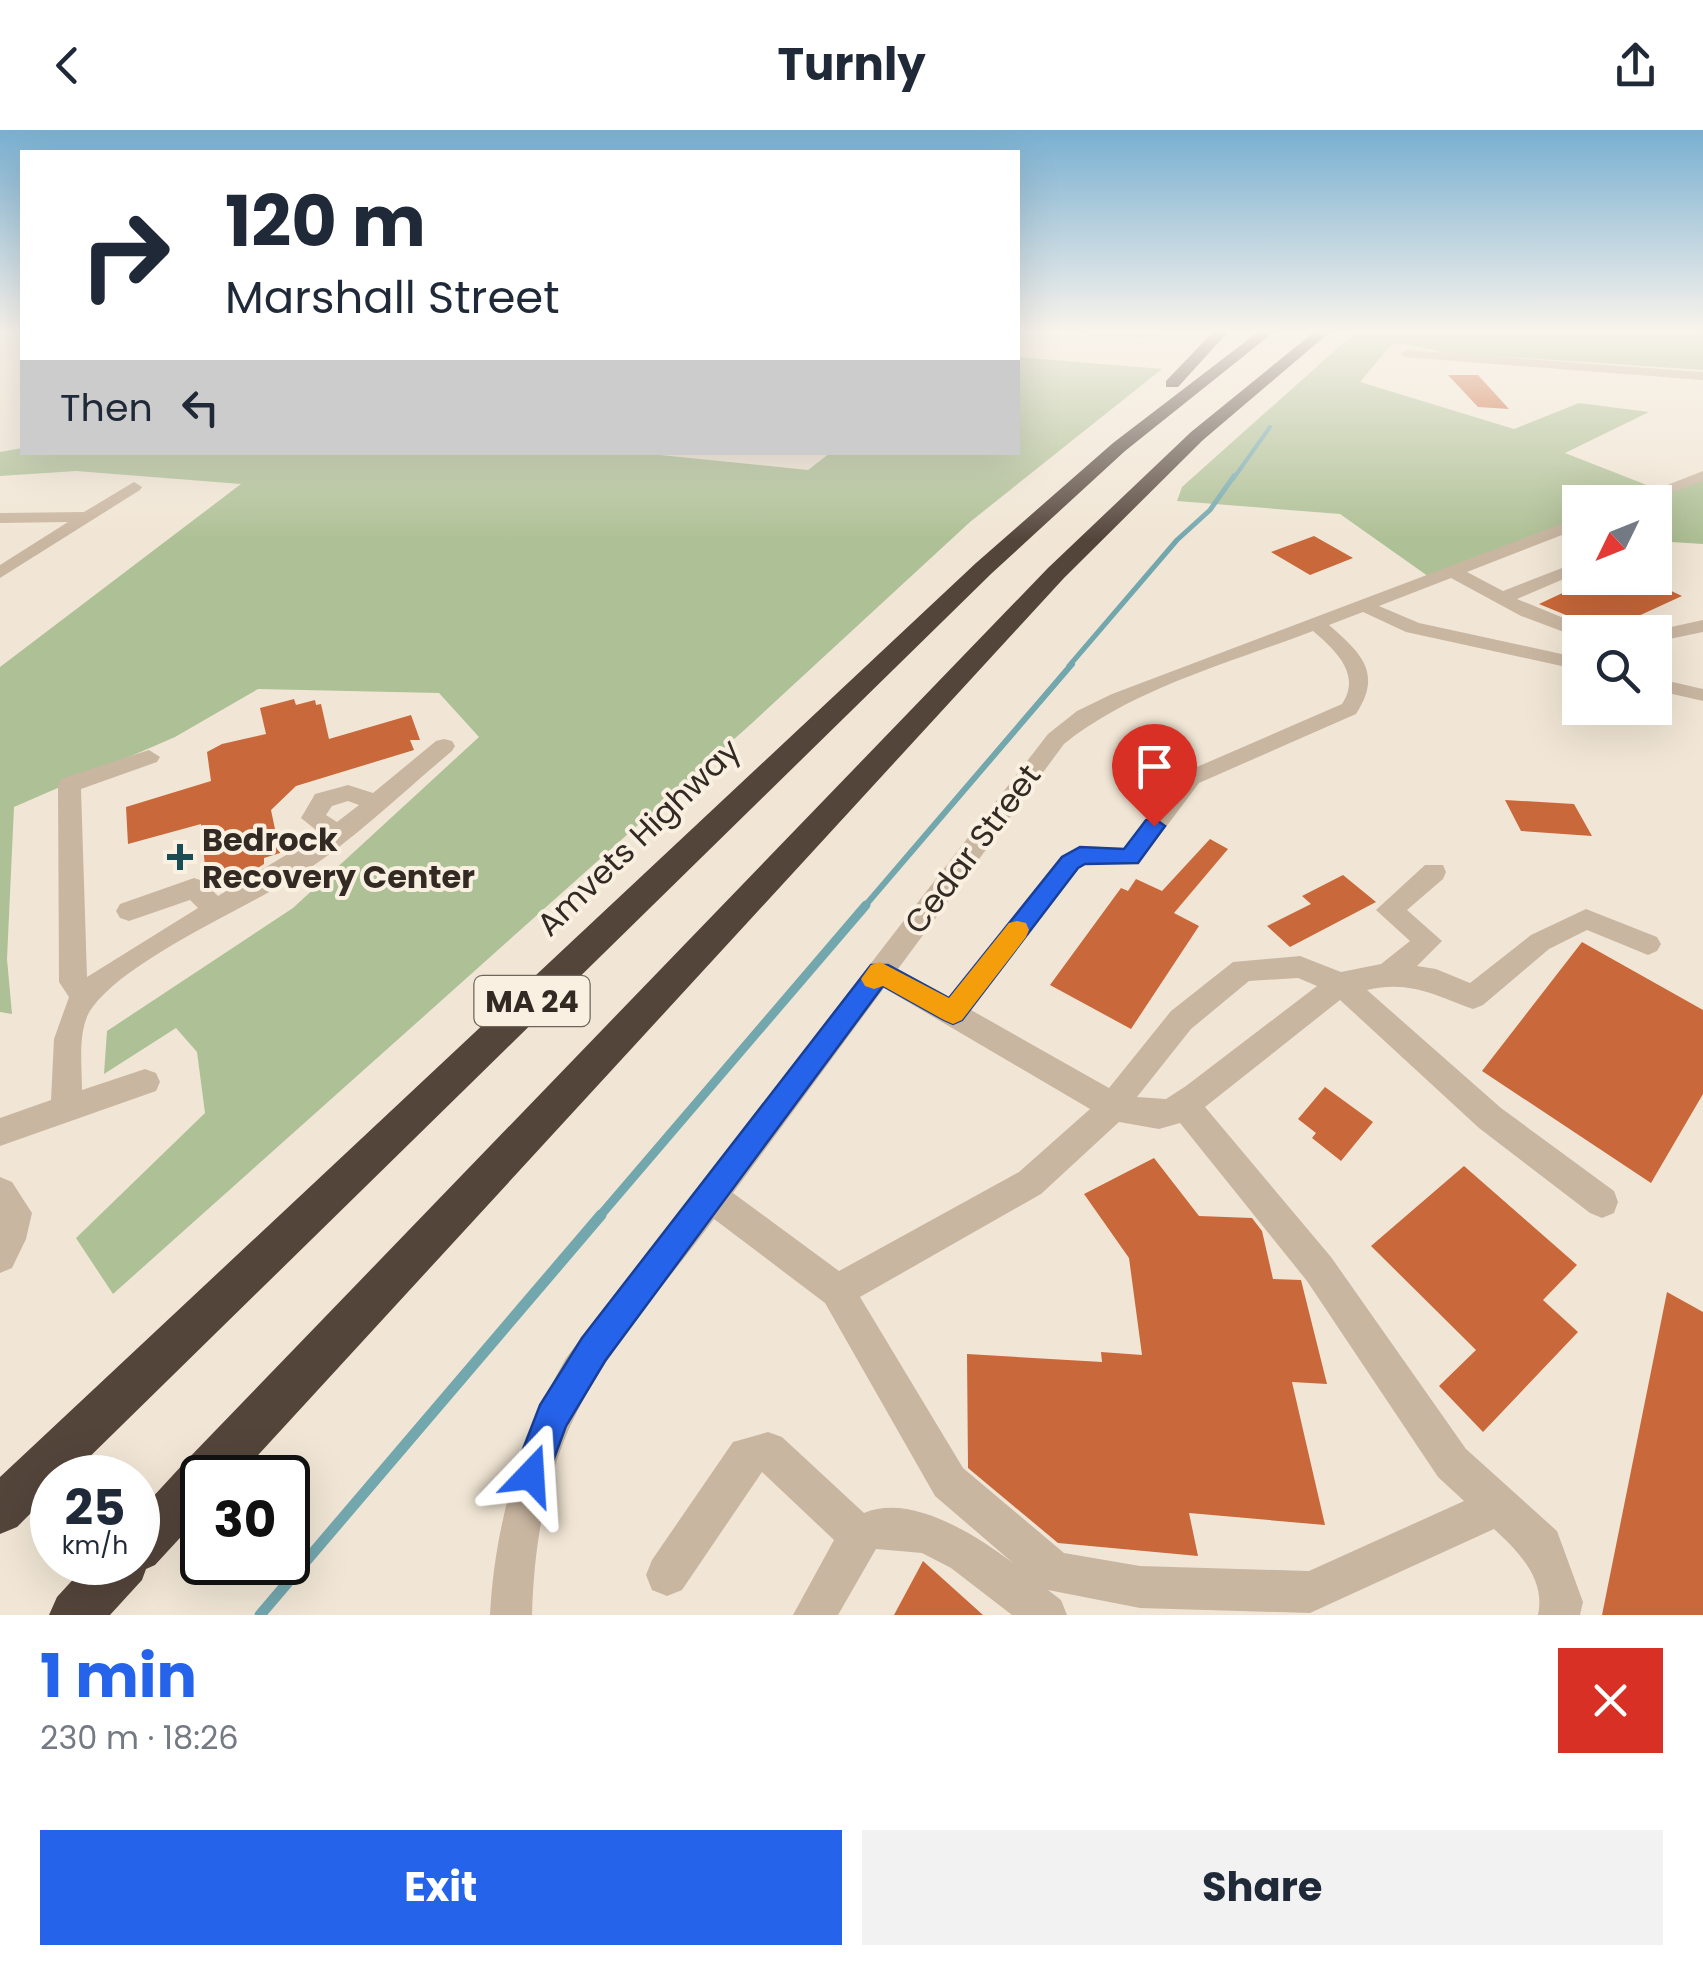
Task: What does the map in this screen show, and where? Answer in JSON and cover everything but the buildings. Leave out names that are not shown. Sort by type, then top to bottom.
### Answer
[{"type":"highway","points":[[1065,494],[1154,401]]},
{"type":"highway","name":"Amvets Highway","points":[[0,1510],[1065,494],[1175,401]]},
{"type":"highway","name":"MA 24","points":[[225,1455],[1056,573],[1154,476],[1239,401]]},
{"type":"highway","name":"MA 24","points":[[160,1524],[180,1503]]},
{"type":"highway","points":[[74,1615],[102,1585]]},
{"type":"street","points":[[1672,487],[1703,476]]},
{"type":"street","points":[[0,572],[134,487]]},
{"type":"street","points":[[0,518],[84,517]]},
{"type":"street","name":"Cedar Street","points":[[511,1615],[518,1538],[541,1444],[579,1371],[1063,731],[1119,699],[1562,529]]},
{"type":"street","points":[[1452,571],[1562,624]]},
{"type":"street","points":[[1503,598],[1562,573]]},
{"type":"street","points":[[1363,605],[1413,628],[1562,660]]},
{"type":"street","points":[[953,1013],[1070,862],[1080,855],[1130,857],[1191,778],[1349,708],[1358,698],[1361,675],[1345,648],[1315,623]]},
{"type":"street","points":[[1672,632],[1703,626]]},
{"type":"street","points":[[1672,688],[1703,695]]},
{"type":"street","points":[[66,1107],[74,1015],[84,996],[128,964],[339,834],[444,746]]},
{"type":"street","points":[[84,996],[73,982],[69,785],[150,757]]},
{"type":"street","points":[[339,834],[313,818],[324,800],[348,793],[376,802]]},
{"type":"street","points":[[1388,974],[1429,941],[1388,910],[1434,872]]},
{"type":"street","points":[[129,911],[194,888],[217,911]]},
{"type":"street","points":[[880,972],[1114,1107],[1159,1115],[1184,1105],[1340,984],[1388,974],[1436,980],[1472,997],[1540,942],[1586,919],[1648,944]]},
{"type":"street","points":[[837,1291],[1030,1183],[1114,1107],[1132,1076],[1181,1020],[1243,970],[1300,967],[1340,984],[1414,1046],[1490,1118],[1602,1202]]},
{"type":"street","points":[[0,1132],[145,1082]]},
{"type":"street","points":[[1184,1105],[1319,1269],[1452,1462],[1542,1546],[1562,1602],[1559,1615]]},
{"type":"street","points":[[0,1192],[15,1212],[9,1239],[0,1256]]},
{"type":"street","points":[[710,1196],[837,1291],[949,1482],[1056,1572],[1140,1588],[1310,1592],[1498,1506]]},
{"type":"street","points":[[666,1575],[747,1456],[768,1451],[859,1536]]},
{"type":"street","points":[[814,1615],[859,1536],[874,1529],[924,1533],[966,1554],[1046,1615]]},
{"type":"green space","points":[[1020,401],[1121,401],[970,522],[751,724],[113,1294],[76,1238],[205,1113],[197,1052],[176,1028],[104,1074],[107,1031],[293,908],[479,737],[439,693],[258,689],[175,737],[14,807],[7,959],[12,1014],[0,1012],[0,667],[241,484],[76,471],[0,476],[0,452],[20,448],[20,455],[660,455],[808,470],[827,455],[1020,455]]},
{"type":"green space","points":[[1278,401],[1423,401],[1514,429],[1579,403],[1649,412],[1565,453],[1647,485],[1562,485],[1562,534],[1550,533],[1432,579],[1340,514],[1177,501],[1182,487]]},
{"type":"green space","points":[[1703,476],[1703,544],[1672,542],[1672,487]]},
{"type":"waterway","points":[[1233,479],[1270,427]]},
{"type":"waterway","points":[[1069,666],[1177,540],[1210,510],[1234,476]]},
{"type":"waterway","points":[[864,907],[1072,664]]},
{"type":"waterway","points":[[599,1217],[866,905]]},
{"type":"waterway","points":[[260,1615],[601,1215]]},
{"type":"slow traffic","points":[[874,979],[880,972],[953,1013],[1017,930]]},
{"type":"place","name":"Bedrock Recovery Center","points":[[180,857]]},
{"type":"route","points":[[531,1475],[552,1417],[579,1371],[880,972],[953,1013],[1070,862],[1080,855],[1130,857],[1154,826]]}]
